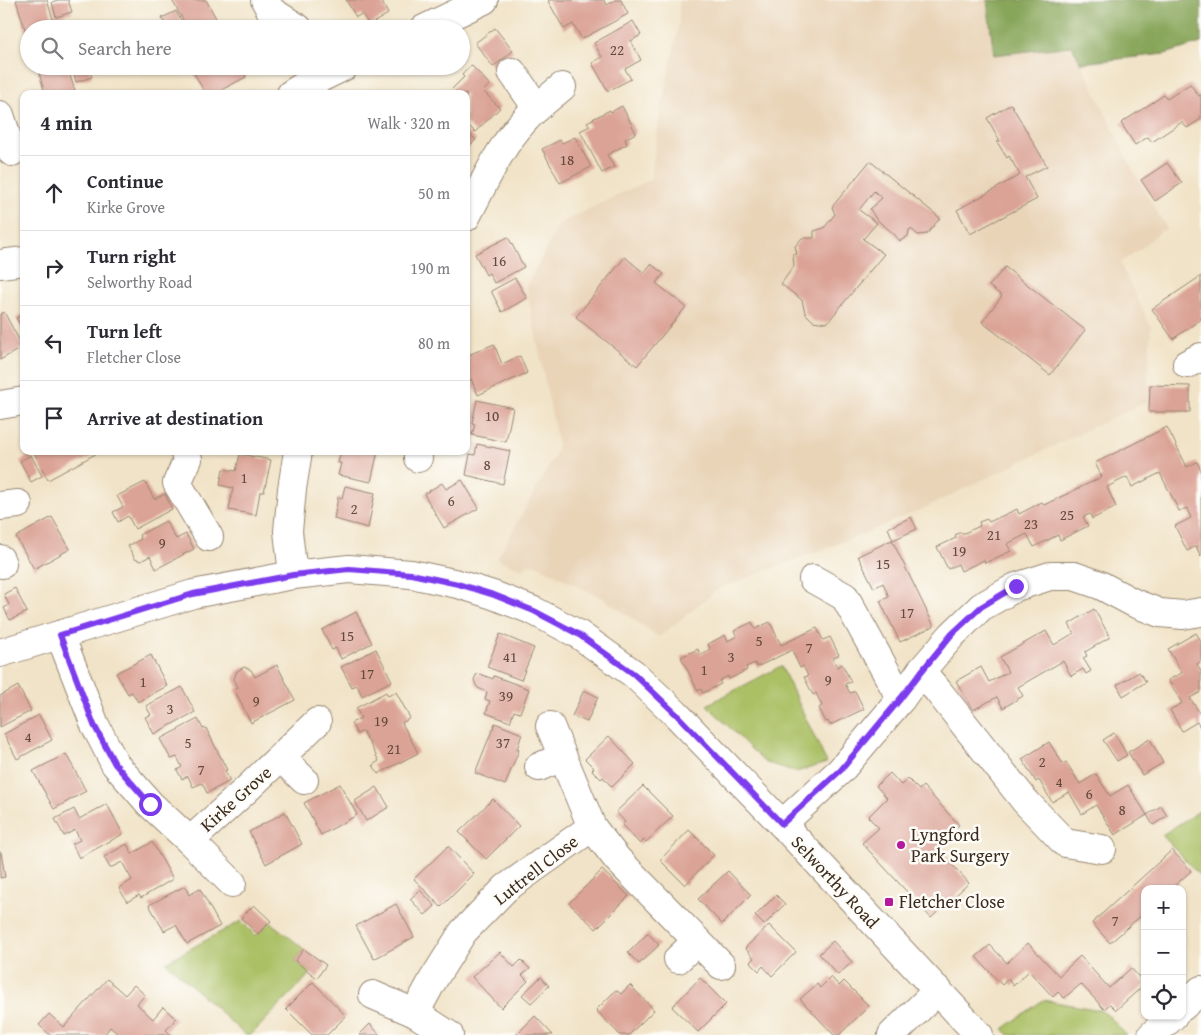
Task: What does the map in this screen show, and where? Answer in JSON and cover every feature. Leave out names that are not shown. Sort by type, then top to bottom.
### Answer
[{"type":"street","points":[[265,0],[271,11],[285,20]]},
{"type":"street","points":[[443,20],[484,0]]},
{"type":"street","points":[[512,72],[537,108]]},
{"type":"street","points":[[297,90],[327,75]]},
{"type":"street","points":[[470,209],[497,156],[523,121],[562,87]]},
{"type":"street","points":[[0,115],[12,152]]},
{"type":"street","points":[[0,264],[20,262]]},
{"type":"street","points":[[0,405],[20,402]]},
{"type":"street","points":[[186,455],[188,459],[178,483],[209,537]]},
{"type":"street","points":[[293,575],[288,532],[297,455]]},
{"type":"street","name":"Selworthy Road","points":[[0,653],[193,594],[293,575],[349,569],[411,574],[458,584],[494,595],[534,611],[578,634],[634,674],[676,714],[782,824],[979,1035]]},
{"type":"street","points":[[782,824],[841,770],[952,634],[981,607],[1016,586],[1050,576],[1074,576],[1100,584],[1134,603],[1160,613],[1184,615],[1201,612]]},
{"type":"street","points":[[813,579],[845,597],[901,698]]},
{"type":"street","name":"Kirke Grove","points":[[60,635],[94,725],[115,764],[150,804],[232,883]]},
{"type":"street","points":[[921,672],[1025,801],[1066,842],[1102,849]]},
{"type":"street","name":"Kirke Grove","points":[[190,841],[318,722]]},
{"type":"street","name":"Luttrell Close","points":[[550,726],[551,762],[592,828],[687,950],[721,965]]},
{"type":"street","name":"Kirke Grove","points":[[281,758],[304,780]]},
{"type":"street","name":"Luttrell Close","points":[[415,1012],[464,932],[506,888],[592,828]]},
{"type":"street","points":[[892,1035],[938,990]]},
{"type":"street","points":[[1186,1004],[1201,990]]},
{"type":"street","points":[[373,995],[415,1012],[449,1035]]},
{"type":"street","points":[[1152,1035],[1169,1020]]},
{"type":"shaded area","points":[[679,0],[987,0],[994,55],[1072,46],[1135,174],[1167,229],[1161,231],[1120,263],[1151,327],[1147,401],[920,510],[850,539],[718,589],[659,637],[602,598],[540,566],[529,564],[522,569],[497,559],[555,455],[558,445],[526,287],[559,224],[651,179],[660,115],[679,23]]},
{"type":"green space","points":[[987,0],[1201,0],[1201,43],[1165,54],[1081,63],[1072,46],[994,55]]},
{"type":"green space","points":[[781,666],[827,763],[796,772],[764,762],[707,705]]},
{"type":"green space","points":[[1201,810],[1201,877],[1162,835]]},
{"type":"green space","points":[[241,921],[256,936],[270,922],[304,949],[295,961],[311,973],[251,1035],[245,1035],[166,962]]},
{"type":"green space","points":[[1043,1000],[1100,1010],[1110,1017],[1126,1035],[1009,1035],[1003,1029]]},
{"type":"building","points":[[16,0],[47,0],[53,20],[22,20]]},
{"type":"building","points":[[68,0],[72,12],[56,17],[52,2]]},
{"type":"building","points":[[172,0],[206,0],[217,20],[183,20]]},
{"type":"building","points":[[346,0],[386,0],[382,2],[388,14],[378,20],[366,20],[362,14],[356,17]]},
{"type":"building","points":[[604,0],[607,5],[615,0],[621,0],[628,14],[582,39],[573,24],[564,29],[548,1]]},
{"type":"building","points":[[176,11],[181,20],[163,20],[162,18]]},
{"type":"building","points":[[633,21],[641,35],[631,41],[641,60],[625,69],[631,79],[608,91],[592,63],[602,57],[594,43]]},
{"type":"building","points":[[495,28],[513,51],[493,67],[475,43]]},
{"type":"building","points":[[470,66],[490,85],[483,91],[500,108],[475,132],[470,127],[470,90],[451,90],[464,77],[462,75],[470,75]]},
{"type":"building","points":[[40,75],[70,75],[75,90],[44,90]]},
{"type":"building","points":[[74,75],[91,75],[92,77],[76,82]]},
{"type":"building","points":[[195,75],[245,75],[246,77],[223,90],[203,90]]},
{"type":"building","points":[[1190,84],[1199,96],[1201,95],[1201,119],[1187,128],[1182,122],[1152,142],[1148,137],[1135,145],[1121,123],[1164,95],[1167,99]]},
{"type":"building","points":[[1011,104],[1047,166],[1025,177],[1037,199],[970,234],[957,210],[1020,175],[1009,156],[1007,158],[997,142],[1000,141],[987,118]]},
{"type":"building","points":[[622,106],[636,133],[625,139],[627,144],[607,155],[614,167],[602,173],[580,131],[590,126],[587,122]]},
{"type":"building","points":[[470,135],[476,140],[470,145]]},
{"type":"building","points":[[575,137],[591,167],[560,183],[542,149],[560,140],[562,143]]},
{"type":"building","points":[[870,161],[940,218],[927,234],[918,235],[911,229],[908,236],[900,241],[876,219],[870,209],[882,198],[874,191],[859,210],[877,223],[863,239],[884,254],[827,323],[813,321],[805,313],[802,300],[781,284],[794,266],[793,254],[797,254],[795,246],[802,238],[814,238],[814,231],[824,228],[835,214],[832,207]]},
{"type":"building","points":[[1167,163],[1182,183],[1155,201],[1141,180]]},
{"type":"building","points":[[508,237],[524,267],[494,283],[489,273],[486,275],[475,254]]},
{"type":"building","points":[[625,257],[644,273],[651,264],[664,274],[656,283],[686,307],[637,366],[576,317]]},
{"type":"building","points":[[1005,267],[1085,330],[1050,375],[982,322],[1002,296],[989,286]]},
{"type":"building","points":[[1201,276],[1201,319],[1173,339],[1152,309]]},
{"type":"building","points":[[515,278],[527,298],[502,312],[491,291]]},
{"type":"building","points":[[4,312],[20,341],[20,349],[0,360],[0,314]]},
{"type":"building","points":[[20,316],[20,325],[16,318]]},
{"type":"building","points":[[494,344],[502,364],[520,356],[527,373],[478,395],[470,379],[470,354]]},
{"type":"building","points":[[1150,385],[1190,386],[1190,412],[1149,412]]},
{"type":"building","points":[[477,400],[513,408],[506,442],[472,435],[475,424],[472,423]]},
{"type":"building","points":[[1167,427],[1187,467],[1197,462],[1201,470],[1201,557],[1196,546],[1187,551],[1175,526],[1191,518],[1187,508],[1179,511],[1160,473],[1132,487],[1127,477],[1107,487],[1116,507],[1092,519],[1090,514],[1083,517],[1088,526],[1060,540],[1058,535],[1034,547],[1027,534],[1007,544],[1011,551],[985,563],[984,560],[961,571],[958,564],[948,569],[937,547],[956,538],[955,535],[980,526],[979,522],[987,519],[989,522],[1017,509],[1019,514],[1042,502],[1044,505],[1102,477],[1095,463]]},
{"type":"building","points":[[477,444],[510,451],[503,484],[466,475],[470,454],[475,455]]},
{"type":"building","points":[[31,455],[42,476],[31,482],[20,461]]},
{"type":"building","points":[[35,455],[94,455],[48,480]]},
{"type":"building","points":[[240,455],[271,460],[264,492],[260,492],[256,515],[229,510],[233,488],[220,485],[223,469],[236,471]]},
{"type":"building","points":[[340,455],[377,455],[371,482],[338,475],[341,463],[338,463]]},
{"type":"building","points":[[462,480],[479,508],[444,528],[424,494],[442,483],[446,489]]},
{"type":"building","points":[[145,482],[154,499],[165,494],[172,509],[135,529],[128,516],[118,522],[113,512],[123,507],[117,496]]},
{"type":"building","points":[[345,486],[375,493],[368,528],[334,519],[338,497],[342,498]]},
{"type":"building","points":[[52,517],[70,549],[34,569],[16,537]]},
{"type":"building","points":[[911,517],[917,529],[893,540],[888,528]]},
{"type":"building","points":[[166,521],[176,539],[186,534],[194,549],[156,569],[150,556],[141,561],[135,559],[128,546],[141,539],[139,535]]},
{"type":"building","points":[[892,540],[934,626],[900,642],[880,601],[889,597],[883,583],[874,588],[858,556]]},
{"type":"building","points":[[15,588],[27,612],[10,620],[4,608],[9,605],[4,594]]},
{"type":"building","points":[[1094,609],[1110,637],[1085,652],[1087,656],[1083,658],[1091,671],[1086,674],[1083,669],[1071,676],[1063,661],[1018,687],[1023,696],[1003,708],[997,697],[973,710],[956,681],[981,667],[989,682],[1008,672],[1000,657],[1046,631],[1054,645],[1074,633],[1069,624]]},
{"type":"building","points":[[356,612],[372,643],[341,659],[336,648],[332,650],[322,630]]},
{"type":"building","points":[[752,622],[755,629],[770,622],[781,645],[817,628],[823,640],[830,637],[839,655],[833,658],[837,667],[842,664],[851,682],[845,684],[850,693],[855,691],[864,709],[830,725],[828,721],[826,722],[819,708],[822,706],[816,693],[813,695],[804,677],[808,676],[803,666],[800,668],[792,650],[757,667],[755,663],[746,667],[747,670],[729,679],[728,676],[719,681],[721,684],[703,693],[701,689],[698,691],[681,657],[698,649],[700,655],[710,649],[708,644],[725,635],[728,641],[737,636],[734,631]]},
{"type":"building","points":[[1196,633],[1201,641],[1201,661],[1197,664],[1201,671],[1201,692],[1190,698],[1201,715],[1201,729],[1197,722],[1182,731],[1170,710],[1182,703],[1168,680],[1182,673],[1168,649]]},
{"type":"building","points":[[500,634],[534,648],[521,680],[487,667]]},
{"type":"building","points":[[376,649],[392,681],[362,696],[357,685],[352,687],[341,667]]},
{"type":"building","points":[[151,655],[167,686],[138,702],[132,692],[128,694],[116,673]]},
{"type":"building","points":[[277,665],[295,700],[251,723],[235,691],[238,687],[234,679],[237,671],[244,667],[251,670],[255,677]]},
{"type":"building","points":[[1139,672],[1146,682],[1123,696],[1117,685]]},
{"type":"building","points":[[480,674],[493,679],[494,676],[529,689],[520,713],[514,711],[510,722],[486,713],[490,701],[485,699],[487,692],[478,688],[474,680],[476,675]]},
{"type":"building","points":[[18,686],[31,711],[0,727],[0,696]]},
{"type":"building","points":[[182,687],[195,712],[154,734],[145,717],[151,715],[146,706]]},
{"type":"building","points":[[584,690],[598,697],[587,722],[572,716]]},
{"type":"building","points":[[386,692],[388,696],[396,692],[410,718],[402,723],[418,753],[378,774],[373,765],[379,761],[363,731],[357,734],[351,723],[361,718],[356,708]]},
{"type":"building","points":[[39,715],[52,740],[17,759],[4,734]]},
{"type":"building","points":[[198,719],[203,729],[206,728],[227,770],[225,771],[230,781],[207,793],[202,783],[193,787],[188,776],[182,779],[177,770],[182,767],[177,757],[171,759],[160,739]]},
{"type":"building","points":[[495,723],[522,734],[517,749],[519,750],[505,785],[475,773]]},
{"type":"building","points":[[1114,733],[1127,755],[1117,761],[1103,740]]},
{"type":"building","points":[[609,736],[635,764],[612,787],[603,777],[601,779],[592,770],[594,768],[585,759]]},
{"type":"building","points":[[1150,739],[1163,763],[1142,775],[1128,752]]},
{"type":"building","points":[[1049,742],[1063,764],[1066,762],[1080,784],[1096,774],[1110,796],[1128,785],[1147,815],[1115,835],[1096,805],[1082,814],[1069,792],[1052,802],[1039,780],[1036,782],[1022,759]]},
{"type":"building","points":[[66,754],[86,791],[54,809],[33,771]]},
{"type":"building","name":"Lyngford Park Surgery","points":[[890,773],[901,785],[908,779],[919,790],[923,786],[959,825],[936,847],[969,883],[931,918],[862,843],[879,828],[868,817],[887,798],[876,786]]},
{"type":"building","points":[[340,784],[357,815],[321,835],[304,803]]},
{"type":"building","points":[[643,786],[673,816],[646,842],[644,840],[640,844],[622,825],[625,822],[616,812]]},
{"type":"building","points":[[377,787],[389,807],[366,821],[355,801]]},
{"type":"building","points":[[493,799],[519,826],[486,859],[459,832]]},
{"type":"building","points":[[107,804],[123,834],[79,858],[72,844],[80,840],[75,830],[64,836],[55,819],[74,809],[79,819]]},
{"type":"building","points":[[1161,806],[1167,816],[1153,825],[1147,815]]},
{"type":"building","points":[[285,812],[302,844],[266,864],[249,832]]},
{"type":"building","points":[[689,830],[714,855],[685,885],[660,860]]},
{"type":"building","points":[[152,842],[173,879],[141,898],[139,895],[127,902],[119,888],[132,880],[122,862],[110,868],[104,857],[127,844],[132,854]]},
{"type":"building","points":[[448,846],[474,874],[441,907],[414,879]]},
{"type":"building","points":[[1172,850],[1191,871],[1175,885],[1141,885],[1141,916],[1110,943],[1092,923]]},
{"type":"building","points":[[0,852],[5,877],[0,878]]},
{"type":"building","points":[[602,870],[629,896],[596,929],[569,903]]},
{"type":"building","points":[[728,871],[751,895],[722,924],[698,899]]},
{"type":"building","points":[[185,886],[189,895],[200,889],[220,926],[187,944],[176,925],[164,931],[149,905]]},
{"type":"building","points":[[420,890],[435,906],[425,915],[410,899]]},
{"type":"building","points":[[776,895],[785,904],[764,925],[755,916]]},
{"type":"building","points":[[396,904],[414,937],[374,959],[356,926]]},
{"type":"building","points":[[254,905],[271,921],[258,934],[241,918]]},
{"type":"building","points":[[769,925],[796,952],[772,976],[763,966],[759,971],[750,962],[754,958],[745,948]]},
{"type":"building","points":[[648,933],[659,945],[639,964],[628,953]]},
{"type":"building","points":[[833,941],[852,962],[838,975],[819,954]]},
{"type":"building","points":[[1028,943],[1059,976],[1080,956],[1109,988],[1131,968],[1141,979],[1141,988],[1116,1010],[1110,1004],[1104,1009],[1081,984],[1064,998],[1058,992],[1053,997],[1029,971],[1013,986],[1008,979],[1002,985],[976,957],[990,945],[1007,963]]},
{"type":"building","points":[[304,949],[326,965],[317,978],[295,961]]},
{"type":"building","points":[[500,952],[514,967],[521,960],[530,969],[522,975],[528,981],[501,1008],[472,977]]},
{"type":"building","points":[[541,977],[549,986],[531,1003],[522,995]]},
{"type":"building","points":[[831,977],[839,986],[844,981],[869,1006],[839,1035],[834,1035],[800,999],[817,984],[820,988]]},
{"type":"building","points":[[700,978],[726,1004],[698,1032],[672,1007]]},
{"type":"building","points":[[107,979],[125,995],[134,985],[145,995],[137,1004],[153,1019],[163,1007],[176,1019],[166,1030],[171,1035],[119,1035],[110,1027],[104,1035],[50,1035],[39,1025],[49,1014],[64,1027]]},
{"type":"building","points":[[313,982],[346,1016],[327,1035],[312,1035],[286,1009]]},
{"type":"building","points":[[630,985],[654,1010],[629,1035],[620,1035],[596,1010],[616,990],[621,994]]},
{"type":"building","points":[[535,1016],[553,1035],[516,1035]]},
{"type":"building","points":[[370,1024],[380,1035],[359,1035]]},
{"type":"place","name":"Lyngford Park Surgery","points":[[901,845]]},
{"type":"place","name":"Fletcher Close","points":[[889,902]]},
{"type":"route","points":[[150,804],[115,764],[94,725],[60,635],[193,594],[293,575],[349,569],[411,574],[458,584],[494,595],[534,611],[578,634],[634,674],[676,714],[782,824],[841,770],[952,634],[981,607],[1016,586]]}]
